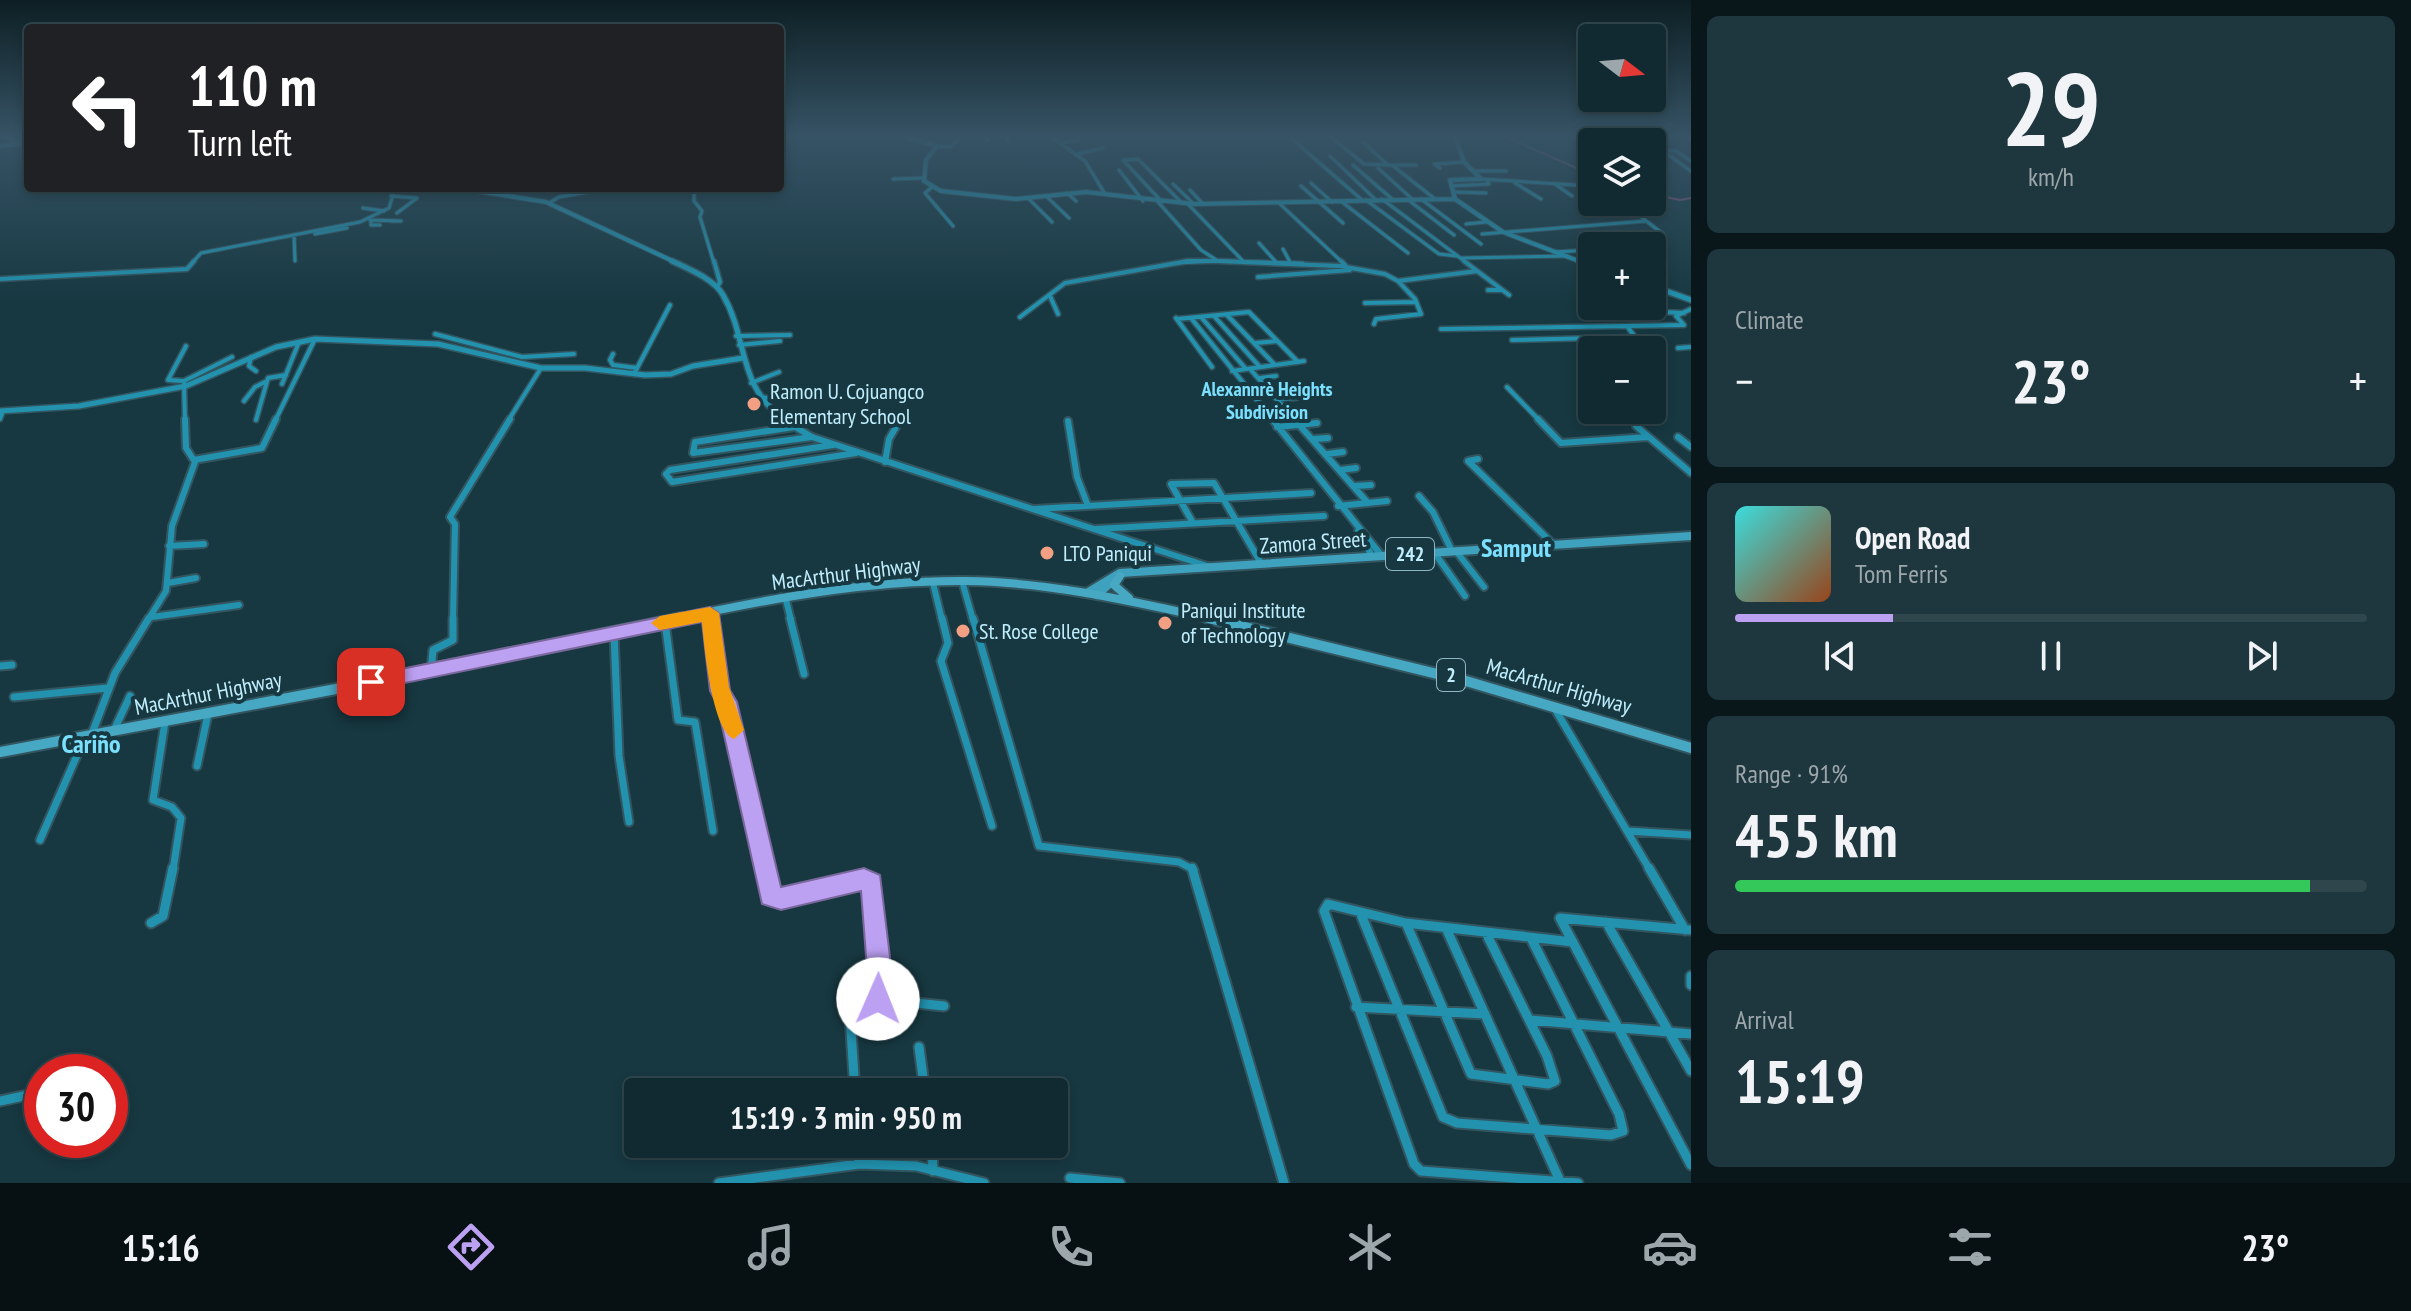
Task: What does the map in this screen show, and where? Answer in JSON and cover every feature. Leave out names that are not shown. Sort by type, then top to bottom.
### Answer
[{"type":"highway","points":[[1121,575],[1114,585],[1118,592],[1151,606]]},
{"type":"highway","name":"MacArthur Highway","points":[[0,752],[431,671],[710,613],[786,600],[962,581],[1033,585],[1151,606],[1425,669],[1552,704],[1691,748]]},
{"type":"main road","name":"Zamora Street","points":[[1092,594],[1121,575],[1373,552],[1454,551],[1691,536]]},
{"type":"street","points":[[927,191],[925,193],[930,201],[944,209],[953,226]]},
{"type":"street","points":[[960,191],[1029,199],[1067,193],[1105,194],[1143,201],[1203,204],[1333,203],[1435,199],[1486,193]]},
{"type":"street","points":[[1135,191],[1143,201]]},
{"type":"street","points":[[1150,191],[1201,250],[1218,261]]},
{"type":"street","points":[[1175,191],[1188,203]]},
{"type":"street","points":[[1179,191],[1243,261]]},
{"type":"street","points":[[1191,191],[1203,204]]},
{"type":"street","points":[[1306,191],[1343,223]]},
{"type":"street","points":[[1320,191],[1333,203]]},
{"type":"street","points":[[1354,191],[1439,254],[1459,257],[1567,256]]},
{"type":"street","points":[[1367,191],[1375,199]]},
{"type":"street","points":[[1383,191],[1392,199]]},
{"type":"street","points":[[1402,191],[1454,235]]},
{"type":"street","points":[[1425,191],[1435,199]]},
{"type":"street","points":[[1453,191],[1454,196],[1486,222],[1503,232],[1578,260]]},
{"type":"street","points":[[1528,191],[1541,199]]},
{"type":"street","points":[[1565,191],[1572,196]]},
{"type":"street","points":[[385,193],[389,192]]},
{"type":"street","points":[[360,223],[386,210],[393,192]]},
{"type":"street","points":[[396,192],[417,198],[397,213]]},
{"type":"street","points":[[482,192],[549,203],[655,251],[698,273],[717,287],[728,306],[751,383],[762,398],[794,427],[812,437],[1209,567]]},
{"type":"street","points":[[556,198],[559,192]]},
{"type":"street","points":[[549,203],[556,198],[589,192]]},
{"type":"street","points":[[694,192],[695,206],[702,211],[700,217],[720,282],[717,287]]},
{"type":"street","points":[[1067,193],[1076,201]]},
{"type":"street","points":[[1047,197],[1069,218]]},
{"type":"street","points":[[1029,199],[1052,222]]},
{"type":"street","points":[[1382,199],[1509,295]]},
{"type":"street","points":[[1421,199],[1481,244]]},
{"type":"street","points":[[1342,202],[1408,253]]},
{"type":"street","points":[[1280,204],[1348,268]]},
{"type":"street","points":[[377,207],[386,210]]},
{"type":"street","points":[[363,208],[386,210]]},
{"type":"street","points":[[1640,216],[1660,232]]},
{"type":"street","points":[[0,279],[33,280],[62,275],[186,270],[199,253],[340,224],[371,220],[390,221],[371,225],[371,220]]},
{"type":"street","points":[[1482,234],[1646,221]]},
{"type":"street","points":[[1466,224],[1486,222]]},
{"type":"street","points":[[339,234],[352,223]]},
{"type":"street","points":[[315,234],[347,228]]},
{"type":"street","points":[[1218,235],[1228,234]]},
{"type":"street","points":[[294,235],[295,261]]},
{"type":"street","points":[[1259,243],[1276,262]]},
{"type":"street","points":[[1283,249],[1290,262]]},
{"type":"street","points":[[1554,252],[1578,251]]},
{"type":"street","points":[[1020,317],[1068,282],[1188,261],[1290,262],[1354,270]]},
{"type":"street","points":[[1258,277],[1354,270],[1390,274],[1416,302],[1421,314],[1376,319],[1374,324]]},
{"type":"street","points":[[1398,281],[1477,271]]},
{"type":"street","points":[[1488,290],[1502,290]]},
{"type":"street","points":[[1666,291],[1691,300]]},
{"type":"street","points":[[1050,296],[1058,314]]},
{"type":"street","points":[[1365,303],[1416,302]]},
{"type":"street","points":[[635,371],[670,305]]},
{"type":"street","points":[[1691,309],[1676,316],[1691,330]]},
{"type":"street","points":[[1225,363],[1211,365],[1176,317],[1248,312],[1301,361],[1232,371]]},
{"type":"street","points":[[1666,312],[1684,313]]},
{"type":"street","points":[[1227,315],[1275,365]]},
{"type":"street","points":[[1214,316],[1260,367]]},
{"type":"street","points":[[1201,317],[1248,369],[1269,387],[1368,503]]},
{"type":"street","points":[[1191,318],[1373,552]]},
{"type":"street","points":[[1234,321],[1255,319]]},
{"type":"street","points":[[1241,329],[1261,325]]},
{"type":"street","points":[[1441,329],[1684,325]]},
{"type":"street","points":[[1512,340],[1636,337],[1627,326]]},
{"type":"street","points":[[1248,336],[1269,333]]},
{"type":"street","points":[[435,334],[541,368],[671,374],[693,366],[743,358]]},
{"type":"street","points":[[736,336],[790,335]]},
{"type":"street","points":[[194,460],[262,448],[315,339]]},
{"type":"street","points":[[228,370],[251,357],[315,339],[438,344],[493,354],[550,358],[574,354]]},
{"type":"street","points":[[739,345],[780,341]]},
{"type":"street","points":[[1256,343],[1277,341]]},
{"type":"street","points":[[282,384],[299,342]]},
{"type":"street","points":[[186,346],[168,380],[185,384],[232,357]]},
{"type":"street","points":[[1678,348],[1691,347]]},
{"type":"street","points":[[622,361],[613,356],[613,365],[635,371]]},
{"type":"street","points":[[251,357],[249,366],[256,371]]},
{"type":"street","points":[[0,419],[1,408],[79,406],[185,384],[241,365]]},
{"type":"street","points":[[431,671],[433,650],[453,640],[455,538],[450,517],[541,368]]},
{"type":"street","points":[[751,383],[779,372]]},
{"type":"street","points":[[256,420],[270,376],[286,375]]},
{"type":"street","points":[[1260,378],[1276,376]]},
{"type":"street","points":[[244,401],[255,387],[267,381]]},
{"type":"street","points":[[40,840],[108,688],[152,617],[168,583],[169,546],[194,460],[186,448],[185,384]]},
{"type":"street","points":[[1269,387],[1284,386]]},
{"type":"street","points":[[1507,387],[1561,443],[1648,437]]},
{"type":"street","points":[[762,398],[833,393]]},
{"type":"street","points":[[1279,399],[1296,398]]},
{"type":"street","points":[[1290,411],[1307,410]]},
{"type":"street","points":[[1068,421],[1077,477],[1088,506]]},
{"type":"street","points":[[1277,427],[1317,423]]},
{"type":"street","points":[[1636,426],[1691,473]]},
{"type":"street","points":[[794,427],[695,442],[693,453],[812,437]]},
{"type":"street","points":[[885,462],[889,439],[896,427]]},
{"type":"street","points":[[1678,437],[1691,447]]},
{"type":"street","points":[[1314,439],[1328,438]]},
{"type":"street","points":[[833,445],[670,470],[666,474],[668,481],[672,482],[856,453]]},
{"type":"street","points":[[1326,454],[1343,452]]},
{"type":"street","points":[[1478,459],[1468,461],[1554,545]]},
{"type":"street","points":[[1340,470],[1356,468]]},
{"type":"street","points":[[1193,523],[1171,484],[1212,483],[1261,563]]},
{"type":"street","points":[[1354,486],[1371,485]]},
{"type":"street","points":[[1032,509],[1311,493]]},
{"type":"street","points":[[1419,496],[1433,512],[1454,551],[1484,587]]},
{"type":"street","points":[[1338,506],[1387,501]]},
{"type":"street","points":[[1093,529],[1324,516]]},
{"type":"street","points":[[169,546],[204,544]]},
{"type":"street","points":[[1434,552],[1465,596]]},
{"type":"street","points":[[168,583],[196,578]]},
{"type":"street","points":[[962,581],[1039,846],[1179,862],[1194,869],[1284,1183]]},
{"type":"street","points":[[933,583],[948,643],[941,661],[992,826]]},
{"type":"street","points":[[786,600],[804,674]]},
{"type":"street","points":[[152,617],[182,615],[218,604],[239,605]]},
{"type":"street","points":[[710,613],[720,691],[727,702],[771,896],[781,899],[864,879],[872,883],[881,982],[878,999]]},
{"type":"street","points":[[665,622],[678,720],[695,722],[713,831]]},
{"type":"street","points":[[614,633],[619,756],[629,822]]},
{"type":"street","points":[[0,666],[12,665]]},
{"type":"street","points":[[14,697],[108,688]]},
{"type":"street","points":[[113,732],[130,696]]},
{"type":"street","points":[[1552,704],[1688,930]]},
{"type":"street","points":[[197,766],[208,714]]},
{"type":"street","points":[[151,923],[163,916],[181,830],[181,818],[172,807],[153,800],[157,774],[155,761],[165,722]]},
{"type":"street","points":[[1627,831],[1691,835]]},
{"type":"street","points":[[1573,942],[1406,923],[1328,904],[1324,911],[1408,1153],[1421,1171],[1578,1183]]},
{"type":"street","points":[[1360,912],[1443,1117],[1457,1123],[1611,1135],[1623,1131],[1619,1114],[1531,938]]},
{"type":"street","points":[[1688,930],[1562,917],[1691,1165]]},
{"type":"street","points":[[1606,922],[1691,1071]]},
{"type":"street","points":[[1406,923],[1471,1074],[1548,1084],[1557,1078],[1486,933]]},
{"type":"street","points":[[1446,928],[1560,1181]]},
{"type":"street","points":[[1691,976],[1691,985]]},
{"type":"street","points":[[854,1078],[850,1015],[878,999],[944,1006]]},
{"type":"street","points":[[1356,1007],[1485,1014]]},
{"type":"street","points":[[1530,1020],[1571,1021],[1691,1034]]},
{"type":"street","points":[[919,1047],[923,1078]]},
{"type":"street","points":[[0,1101],[24,1096]]},
{"type":"street","points":[[859,1158],[859,1164]]},
{"type":"street","points":[[933,1158],[933,1171]]},
{"type":"street","points":[[719,1183],[859,1164],[916,1166],[984,1183]]},
{"type":"street","points":[[1070,1178],[1120,1183]]},
{"type":"waterway","points":[[1666,197],[1680,200],[1691,198]]},
{"type":"slow traffic","points":[[660,623],[710,613],[719,687],[725,696],[734,730]]},
{"type":"place","name":"Ramon U. Cojuangco Elementary School","points":[[754,404]]},
{"type":"place","name":"LTO Paniqui","points":[[1047,553]]},
{"type":"place","name":"Paniqui Institute of Technology","points":[[1165,623]]},
{"type":"place","name":"St. Rose College","points":[[963,631]]},
{"type":"district","name":"Alexannrè Heights Subdivision","points":[[1267,400]]},
{"type":"district","name":"Samput","points":[[1516,548]]},
{"type":"district","name":"Cariño","points":[[91,744]]},
{"type":"route","points":[[371,682],[710,613],[720,691],[727,702],[771,896],[781,899],[864,879],[872,883],[881,982],[878,999]]}]
